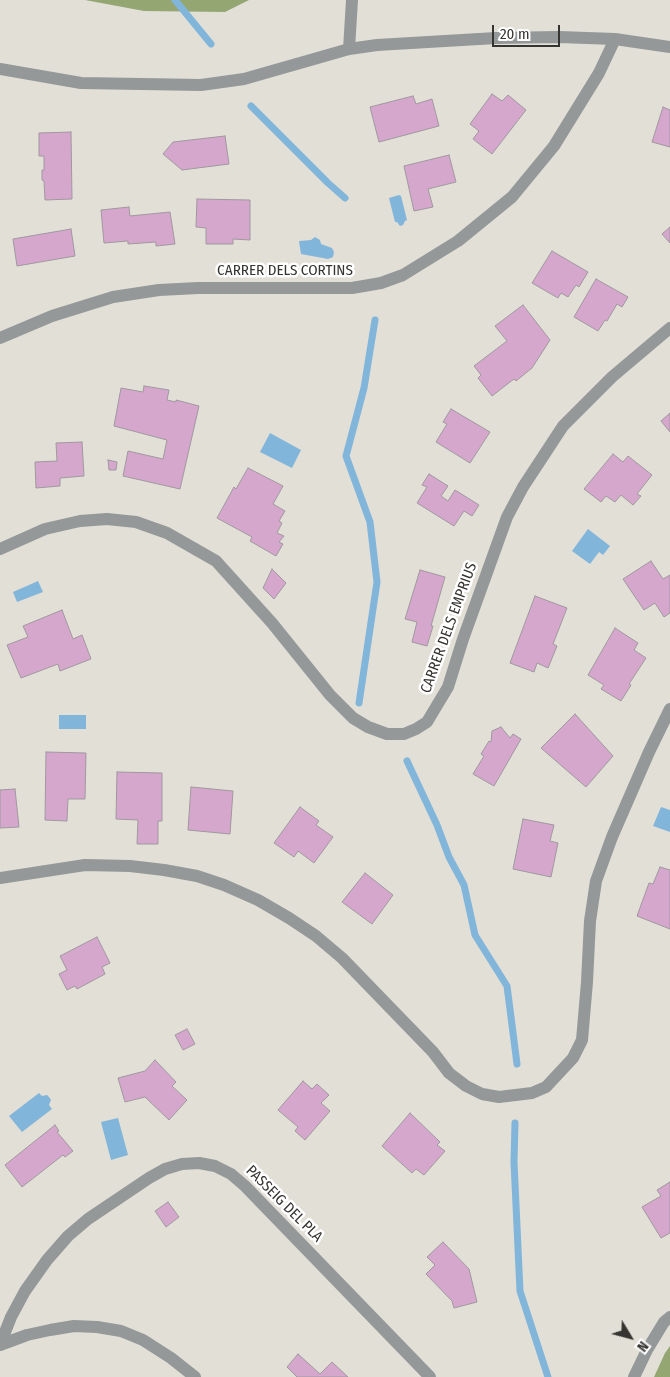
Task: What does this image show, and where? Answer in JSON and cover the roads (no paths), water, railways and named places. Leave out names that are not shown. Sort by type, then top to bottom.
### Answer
[{"type":"street","points":[[349,50],[352,0]]},
{"type":"street","points":[[0,69],[81,83],[201,85],[244,79],[349,50],[377,45],[496,38],[559,37],[615,39],[670,47]]},
{"type":"street","name":"CARRER DELS CORTINS","points":[[0,338],[52,316],[114,297],[159,290],[198,288],[352,288],[381,283],[403,275],[458,242],[512,197],[554,146],[598,73],[615,39]]},
{"type":"street","name":"CARRER DELS EMPRIUS","points":[[0,549],[45,529],[80,521],[107,519],[136,522],[168,534],[216,561],[272,623],[330,694],[353,718],[368,727],[387,734],[404,734],[427,722],[448,687],[463,639],[507,517],[523,487],[562,426],[612,377],[670,328]]},
{"type":"street","points":[[0,878],[85,865],[130,866],[180,873],[224,885],[258,900],[289,918],[342,958],[426,1045],[449,1073],[466,1086],[482,1094],[499,1097],[532,1093],[546,1087],[573,1058],[582,1040],[590,921],[596,881],[612,837],[670,709]]},
{"type":"street","name":"PASSEIG DEL PLA","points":[[0,1345],[11,1317],[25,1291],[47,1260],[68,1236],[88,1219],[165,1169],[182,1164],[199,1163],[215,1166],[231,1174],[245,1186],[430,1377]]},
{"type":"street","points":[[634,1377],[655,1336],[664,1322],[670,1317]]},
{"type":"street","points":[[0,1345],[27,1335],[50,1330],[74,1326],[97,1327],[120,1331],[143,1340],[171,1358],[195,1377]]},
{"type":"water","points":[[401,196],[407,220],[400,226],[395,222],[389,198]]},
{"type":"water","points":[[315,237],[320,240],[321,244],[332,248],[334,252],[333,257],[328,259],[301,254],[299,241],[311,240]]},
{"type":"water","points":[[270,433],[301,450],[292,468],[260,452]]},
{"type":"water","points":[[588,529],[610,546],[603,555],[599,552],[590,564],[572,551]]},
{"type":"water","points":[[38,581],[43,592],[17,602],[13,592]]},
{"type":"water","points":[[59,715],[86,715],[86,729],[59,729]]},
{"type":"water","points":[[661,807],[670,810],[670,832],[653,826]]},
{"type":"water","points":[[39,1093],[42,1096],[47,1095],[49,1097],[51,1100],[49,1105],[52,1109],[22,1132],[9,1116]]},
{"type":"water","points":[[118,1118],[128,1155],[111,1160],[101,1122]]},
{"type":"waterway","points":[[175,0],[211,44]]},
{"type":"waterway","points":[[251,106],[345,198]]},
{"type":"waterway","points":[[359,703],[377,582],[370,522],[346,456],[364,388],[375,320]]},
{"type":"waterway","points":[[407,761],[437,825],[449,857],[464,885],[475,935],[507,986],[517,1064]]},
{"type":"waterway","points":[[515,1123],[514,1162],[520,1291],[548,1377]]}]
